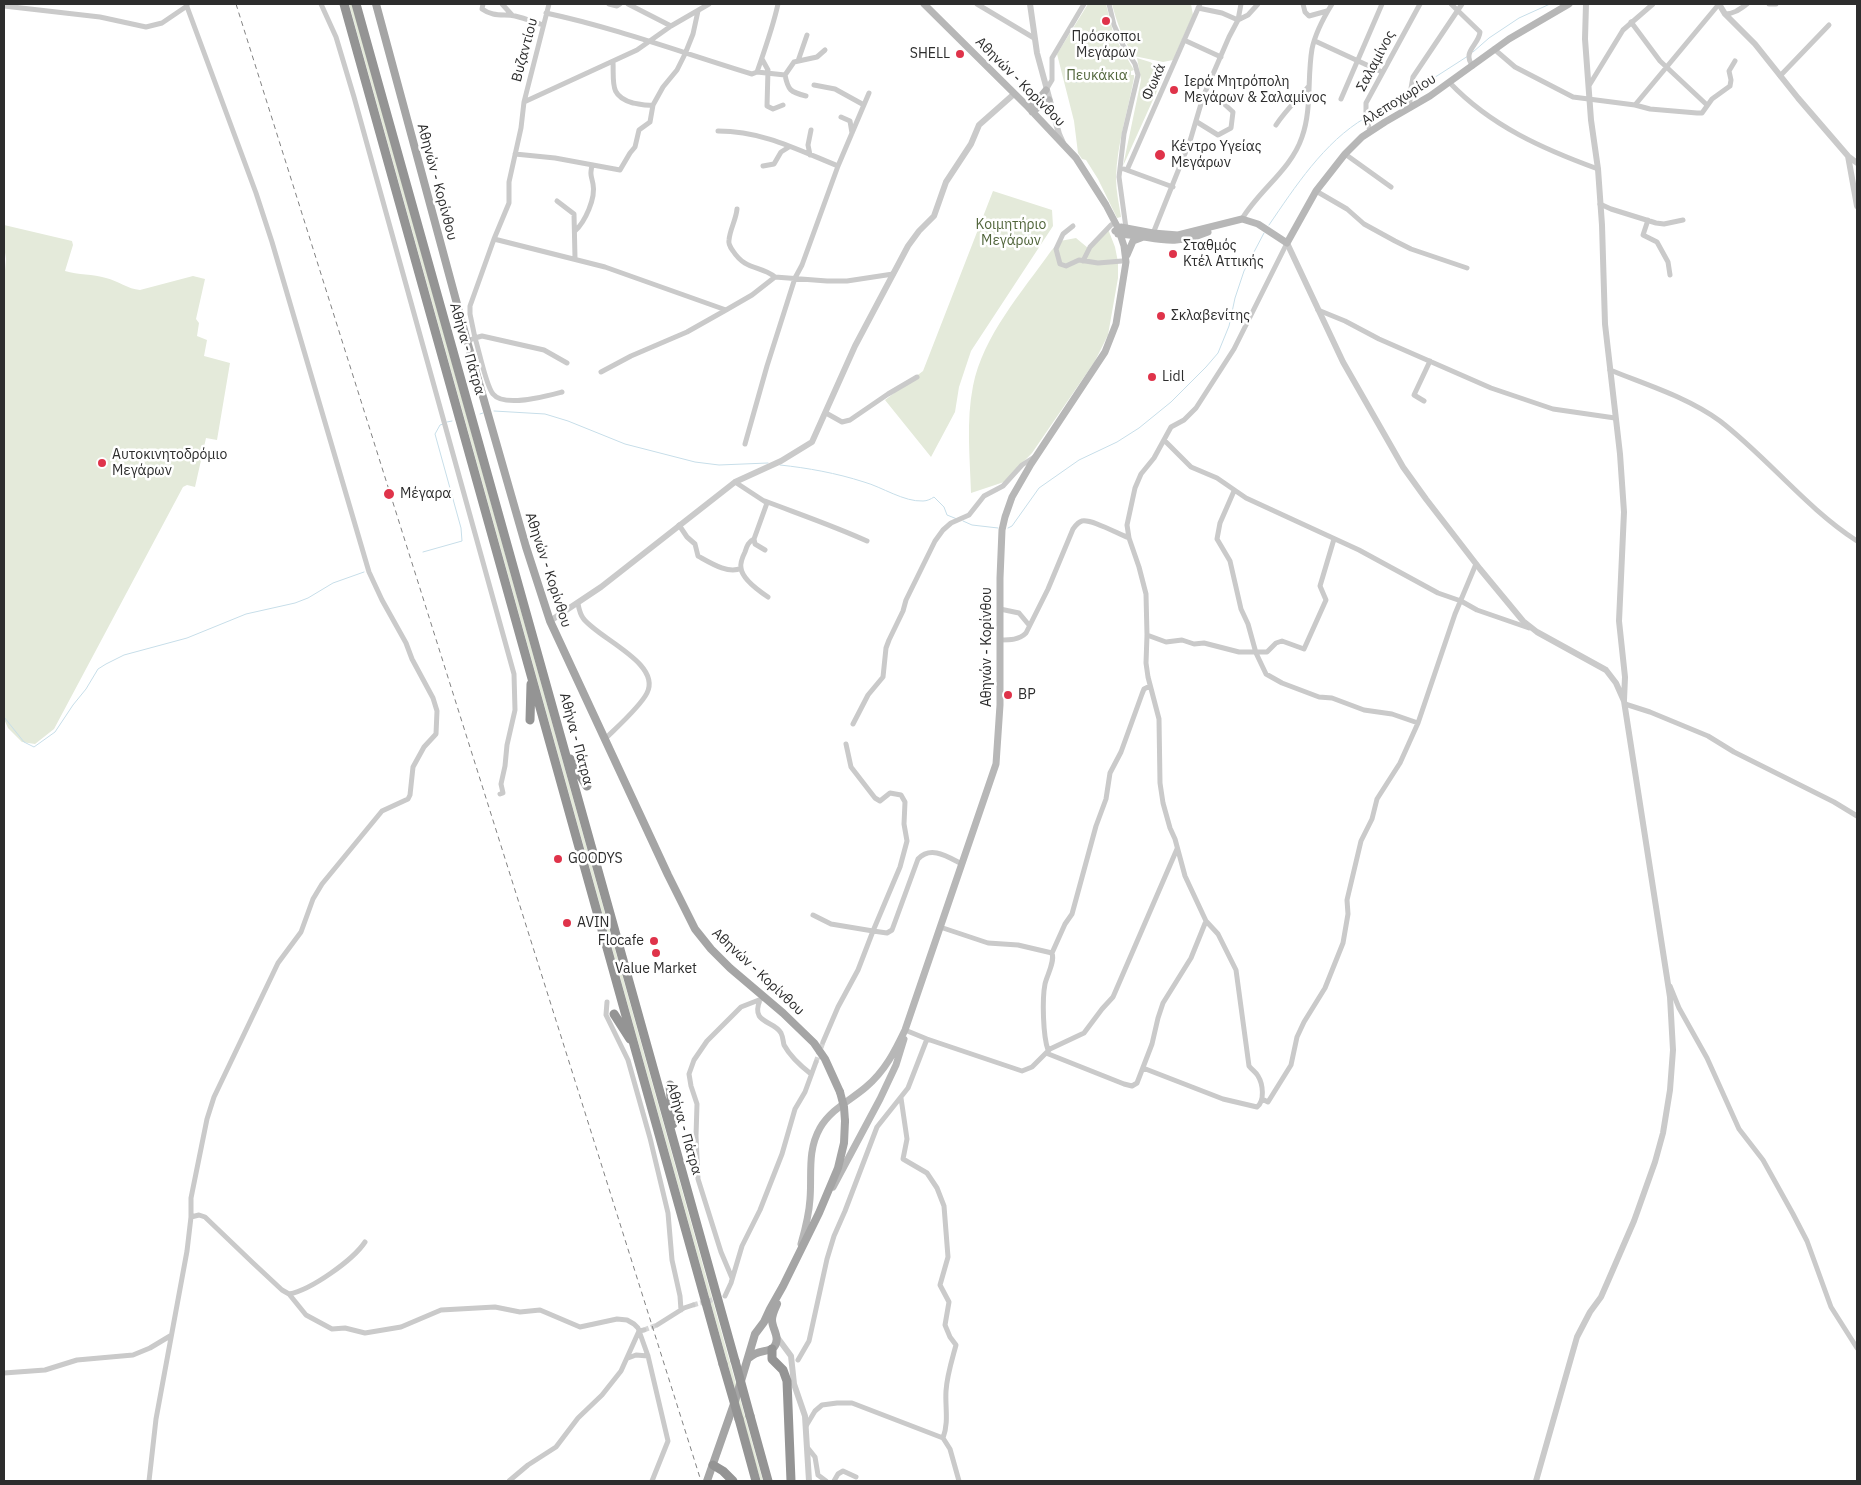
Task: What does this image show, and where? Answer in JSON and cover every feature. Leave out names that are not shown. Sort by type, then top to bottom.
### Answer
[{"type":"highway","points":[[339,4],[349,21]]},
{"type":"highway","name":"Αθήνα - Πάτρα","points":[[344,4],[756,1481]]},
{"type":"highway","name":"Αθήνα - Πάτρα","points":[[356,4],[768,1481]]},
{"type":"highway","points":[[361,4],[362,22]]},
{"type":"highway","points":[[530,720],[531,674]]},
{"type":"highway","points":[[564,749],[587,786]]},
{"type":"highway","points":[[614,1014],[635,1048]]},
{"type":"highway","points":[[670,1085],[675,1146]]},
{"type":"highway","points":[[770,1349],[772,1359],[783,1370],[787,1381],[790,1481]]},
{"type":"highway","points":[[713,1465],[724,1471],[733,1481]]},
{"type":"main road","name":"Αθηνών - Κορίνθου","points":[[376,4],[485,405],[526,547],[550,621],[695,929],[711,949],[762,999],[803,1031],[825,1059],[840,1092],[845,1122],[844,1142],[838,1168],[819,1214]]},
{"type":"main road","name":"Αθηνών - Κορίνθου","points":[[798,1256],[809,1214],[811,1154],[817,1134],[832,1112],[865,1088],[879,1074],[891,1058],[905,1030],[996,764],[1000,705],[1001,548],[1005,516],[1012,497],[1038,454],[1105,352],[1114,332],[1123,280],[1124,246],[1106,205],[1076,158],[1030,109],[924,4]]},
{"type":"main road","name":"Αλεποχωρίου","points":[[1287,242],[1316,191],[1345,154],[1370,131],[1450,83],[1494,49],[1569,4]]},
{"type":"main road","points":[[1030,109],[1046,90]]},
{"type":"main road","points":[[1030,109],[1049,100]]},
{"type":"main road","points":[[1124,261],[1130,245],[1136,239],[1178,235],[1242,219],[1258,224],[1287,242]]},
{"type":"main road","points":[[1117,230],[1152,236]]},
{"type":"main road","points":[[1117,230],[1141,238]]},
{"type":"main road","name":"Αθηνών - Κορίνθου","points":[[707,1481],[755,1334],[760,1329],[783,1286],[880,1100],[896,1065],[905,1030]]},
{"type":"main road","name":"Αθηνών - Κορίνθου","points":[[770,1349],[777,1342],[772,1317],[783,1286]]},
{"type":"main road","points":[[760,1329],[767,1328],[776,1334]]},
{"type":"main road","points":[[754,1341],[757,1348],[770,1349]]},
{"type":"main road","points":[[748,1360],[755,1353],[770,1349]]},
{"type":"street","points":[[321,4],[336,37],[351,86],[514,674],[514,710],[507,745],[506,766],[501,784],[503,793],[500,794]]},
{"type":"street","points":[[484,4],[482,9],[497,16],[512,15],[543,25]]},
{"type":"street","points":[[502,4],[512,15]]},
{"type":"street","name":"Βυζαντίου","points":[[548,4],[524,102],[509,182],[509,203],[494,239],[470,309],[491,392],[498,399],[510,401],[562,392]]},
{"type":"street","points":[[609,4],[617,6],[620,4]]},
{"type":"street","points":[[628,4],[671,26]]},
{"type":"street","points":[[524,102],[637,50],[671,26],[709,4]]},
{"type":"street","points":[[757,72],[778,4]]},
{"type":"street","points":[[977,4],[1034,38]]},
{"type":"street","points":[[1030,4],[1034,38],[1046,90],[1063,143]]},
{"type":"street","points":[[1046,90],[1052,80],[1052,58],[1084,4]]},
{"type":"street","points":[[1083,261],[1090,247],[1117,230],[1120,167],[1124,134],[1138,75],[1116,30],[1109,4]]},
{"type":"street","points":[[1152,236],[1173,187],[1197,122],[1203,97],[1238,20],[1241,4]]},
{"type":"street","points":[[1238,20],[1248,14],[1258,4]]},
{"type":"street","points":[[1303,4],[1305,12],[1309,16],[1327,11]]},
{"type":"street","points":[[1242,219],[1250,206],[1291,160],[1298,149],[1306,126],[1315,41],[1327,11],[1332,4]]},
{"type":"street","points":[[1341,99],[1382,4]]},
{"type":"street","name":"Σαλαμίνος","points":[[1370,131],[1366,117],[1366,103],[1420,4]]},
{"type":"street","points":[[1451,4],[1480,32],[1479,37],[1469,51],[1469,60],[1473,66]]},
{"type":"street","points":[[1410,108],[1413,77],[1462,4]]},
{"type":"street","points":[[1536,1481],[1577,1337],[1590,1312],[1601,1297],[1621,1252],[1651,1172],[1663,1133],[1673,1058],[1668,983],[1625,703],[1625,677],[1619,621],[1624,512],[1620,454],[1604,308],[1598,169],[1591,120],[1590,84],[1585,39],[1586,4]]},
{"type":"street","points":[[1590,84],[1624,30],[1653,4]]},
{"type":"street","points":[[1635,104],[1719,4],[1725,14],[1755,44],[1848,156],[1857,163]]},
{"type":"street","points":[[1725,14],[1737,11],[1747,4]]},
{"type":"street","points":[[1769,4],[1776,4]]},
{"type":"street","points":[[4,6],[100,17],[146,27],[162,23],[186,5],[256,193],[272,242],[370,572],[382,600],[436,704],[438,721],[436,734],[424,747],[413,767],[411,791],[408,799],[382,811],[322,884],[313,899],[301,932],[278,964],[225,1072],[210,1108],[191,1198],[191,1217],[182,1280],[156,1419],[149,1481]]},
{"type":"street","points":[[1198,5],[1238,20]]},
{"type":"street","name":"Φωκά","points":[[1126,170],[1198,5]]},
{"type":"street","points":[[515,154],[554,158],[616,171],[622,169],[637,143],[639,130],[650,122],[653,105],[663,87],[677,70],[685,54],[693,34],[698,11]]},
{"type":"street","points":[[546,13],[598,25],[752,74],[757,72],[785,74]]},
{"type":"street","points":[[1631,22],[1655,55],[1707,105]]},
{"type":"street","points":[[1780,76],[1829,25]]},
{"type":"street","points":[[798,61],[807,35]]},
{"type":"street","points":[[1184,40],[1221,57]]},
{"type":"street","points":[[1315,41],[1382,72]]},
{"type":"street","points":[[1494,49],[1515,68],[1578,98],[1635,104],[1650,109],[1697,114],[1702,113],[1707,105],[1730,86],[1729,71],[1735,61]]},
{"type":"street","points":[[806,96],[791,91],[785,74],[791,65],[798,61],[817,57],[825,50]]},
{"type":"street","points":[[762,58],[768,73],[767,106],[773,109],[783,105]]},
{"type":"street","points":[[613,62],[614,90],[619,97],[623,100],[640,104],[653,105]]},
{"type":"street","points":[[1450,83],[1463,97],[1504,127],[1542,146],[1598,169]]},
{"type":"street","points":[[814,85],[836,89],[864,106]]},
{"type":"street","points":[[1276,124],[1281,116],[1300,99],[1309,87]]},
{"type":"street","points":[[745,444],[795,278],[802,265],[838,166],[869,92]]},
{"type":"street","points":[[550,621],[578,604],[735,482],[781,461],[812,442],[855,346],[913,238],[934,216],[946,182],[971,144],[980,125],[1014,94]]},
{"type":"street","points":[[1197,122],[1215,134],[1221,135],[1231,128],[1233,112],[1221,101]]},
{"type":"street","points":[[842,116],[850,121],[852,127],[851,136]]},
{"type":"street","points":[[810,155],[808,146],[811,130]]},
{"type":"street","points":[[718,131],[738,131],[763,136],[838,166]]},
{"type":"street","points":[[763,166],[774,164],[781,152],[788,147]]},
{"type":"street","points":[[1345,154],[1390,187]]},
{"type":"street","points":[[1848,156],[1857,206]]},
{"type":"street","points":[[574,230],[582,223],[592,197],[593,185],[590,177],[592,165]]},
{"type":"street","points":[[1120,167],[1173,187]]},
{"type":"street","points":[[1316,191],[1347,209],[1364,224],[1411,249],[1467,268]]},
{"type":"street","points":[[557,201],[573,212],[574,258]]},
{"type":"street","points":[[1600,204],[1664,224],[1683,220]]},
{"type":"street","points":[[737,209],[728,243],[730,247],[744,264],[775,277],[848,281],[893,274]]},
{"type":"street","points":[[1648,220],[1643,234],[1657,242],[1668,262],[1670,275]]},
{"type":"street","points":[[1073,226],[1063,234],[1057,245],[1057,257],[1060,264],[1066,266],[1079,260],[1098,263],[1124,261]]},
{"type":"street","points":[[494,239],[574,258],[638,278],[726,310]]},
{"type":"street","points":[[1287,242],[1343,362],[1402,467],[1476,564],[1510,606],[1531,628]]},
{"type":"street","points":[[1143,1068],[1223,1098],[1257,1107],[1260,1106],[1262,1099],[1259,1078],[1249,1066],[1236,970],[1218,934],[1206,921],[1183,872],[1162,795],[1159,719],[1146,663],[1146,594],[1129,538],[1127,518],[1141,474],[1151,462],[1171,427],[1184,420],[1193,412],[1234,349],[1287,242]]},
{"type":"street","points":[[600,372],[631,356],[687,332],[752,295],[775,277]]},
{"type":"street","points":[[1318,310],[1491,388],[1553,409],[1615,418]]},
{"type":"street","points":[[467,341],[482,336],[544,350],[567,363]]},
{"type":"street","points":[[1424,401],[1414,393],[1430,361]]},
{"type":"street","points":[[1610,370],[1682,399],[1712,416],[1743,440],[1821,514],[1857,541]]},
{"type":"street","points":[[826,413],[842,422],[850,420],[917,377]]},
{"type":"street","points":[[1164,440],[1191,467],[1217,478],[1234,491],[1398,570],[1430,589],[1461,601],[1477,610],[1531,628],[1606,670],[1616,683],[1625,703],[1708,736],[1734,752],[1834,802],[1857,816]]},
{"type":"street","points":[[853,724],[868,694],[883,677],[886,648],[889,640],[935,541],[951,523],[969,516],[984,496],[1003,486],[1026,462],[1038,454]]},
{"type":"street","points":[[735,482],[765,501],[820,523],[842,529],[867,541]]},
{"type":"street","points":[[1234,491],[1220,523],[1218,539],[1231,564],[1238,597],[1256,654],[1266,674],[1282,683],[1319,697],[1332,698],[1364,710],[1392,714],[1418,722]]},
{"type":"street","points":[[765,501],[767,503],[754,540],[747,545],[741,568],[758,590],[768,597]]},
{"type":"street","points":[[1000,640],[1021,638],[1048,589],[1073,529],[1078,523],[1081,521],[1090,522],[1129,538]]},
{"type":"street","points":[[679,525],[687,537],[695,544],[698,556],[723,568],[736,571],[741,568]]},
{"type":"street","points":[[1147,635],[1166,642],[1182,640],[1194,644],[1204,643],[1239,652],[1256,654],[1267,652],[1278,641],[1299,648],[1305,648],[1326,600],[1320,586],[1334,539]]},
{"type":"street","points":[[754,540],[755,544],[765,550]]},
{"type":"street","points":[[1262,1099],[1268,1102],[1288,1070],[1293,1058],[1297,1037],[1328,979],[1346,932],[1347,900],[1361,841],[1372,819],[1378,799],[1398,767],[1418,722],[1455,614],[1476,564]]},
{"type":"street","points":[[578,604],[580,614],[587,623],[638,662],[646,672],[649,681],[650,686],[645,696],[605,739]]},
{"type":"street","points":[[1000,609],[1019,613],[1029,625]]},
{"type":"street","points":[[1047,1052],[1043,998],[1047,975],[1053,959],[1052,954],[1065,924],[1072,914],[1096,826],[1106,799],[1110,772],[1121,752],[1144,689],[1150,686]]},
{"type":"street","points":[[823,1042],[838,1007],[858,970],[904,854],[907,840],[904,824],[906,807],[904,798],[896,793],[890,793],[880,801],[872,795],[851,767],[846,744]]},
{"type":"street","points":[[905,1030],[1022,1070],[1032,1068],[1047,1052],[1084,1033],[1102,1009],[1114,997],[1177,849]]},
{"type":"street","points":[[813,915],[831,924],[887,933],[892,930],[916,862],[921,856],[926,853],[935,852],[962,864]]},
{"type":"street","points":[[1047,1052],[1128,1086],[1137,1083],[1152,1044],[1163,1003],[1191,958],[1206,921]]},
{"type":"street","points":[[940,927],[988,943],[1032,947],[1052,954]]},
{"type":"street","points":[[1668,983],[1679,1008],[1707,1058],[1739,1129],[1762,1160],[1793,1214],[1809,1245],[1831,1307],[1857,1348]]},
{"type":"street","points":[[762,999],[758,1010],[762,1020],[781,1032],[786,1048],[804,1069],[811,1074]]},
{"type":"street","points":[[732,1278],[721,1252],[698,1180],[697,1104],[689,1074],[694,1060],[707,1041],[741,1007],[762,999]]},
{"type":"street","points":[[607,1002],[606,1016],[623,1049],[632,1073],[650,1138],[668,1213],[672,1260],[681,1310]]},
{"type":"street","points":[[798,1360],[809,1341],[826,1259],[838,1223],[845,1211],[876,1127],[901,1098],[911,1082],[927,1039]]},
{"type":"street","points":[[724,1296],[742,1246],[760,1210],[782,1154],[795,1109],[805,1092],[816,1062]]},
{"type":"street","points":[[901,1098],[907,1139],[903,1159],[927,1173],[937,1188],[945,1213],[944,1224],[948,1257],[940,1285],[949,1302],[945,1325],[956,1345],[946,1393],[947,1427],[943,1438]]},
{"type":"street","points":[[191,1217],[199,1215],[205,1217],[282,1290],[289,1294],[303,1312],[315,1321],[332,1329],[345,1328],[362,1333],[400,1326],[441,1310],[495,1307],[520,1312],[540,1310],[580,1327],[611,1320],[627,1320],[634,1324],[642,1330],[668,1441],[652,1481]]},
{"type":"street","points":[[289,1294],[306,1289],[343,1264],[359,1251],[365,1242]]},
{"type":"street","points":[[657,1326],[681,1310],[693,1305]]},
{"type":"street","points":[[509,1481],[528,1465],[556,1447],[578,1418],[608,1388],[621,1371],[642,1330]]},
{"type":"street","points":[[776,1334],[792,1361],[794,1384],[806,1426],[809,1481]]},
{"type":"street","points":[[4,1373],[44,1370],[73,1360],[133,1355],[150,1348],[170,1336]]},
{"type":"street","points":[[770,1349],[780,1346],[787,1350]]},
{"type":"street","points":[[628,1358],[648,1356]]},
{"type":"street","points":[[806,1426],[815,1411],[822,1406],[852,1403],[943,1438],[950,1449],[959,1481]]},
{"type":"street","points":[[807,1447],[815,1457],[818,1475],[826,1481]]},
{"type":"street","points":[[834,1481],[842,1471],[856,1477]]},
{"type":"green space","points":[[349,4],[352,4],[763,1481],[761,1481],[756,1465]]},
{"type":"green space","name":"Πευκάκια","points":[[1088,4],[1106,4],[1114,36],[1134,70],[1131,71],[1131,75],[1134,75],[1134,78],[1117,165],[1116,188],[1121,217],[1117,218],[1098,179],[1086,160],[1082,159],[1078,153],[1074,121],[1057,54]]},
{"type":"green space","points":[[1112,4],[1191,4],[1193,15],[1173,60],[1163,62],[1134,56],[1121,31]]},
{"type":"green space","points":[[1137,58],[1150,62],[1166,71],[1123,166],[1141,80]]},
{"type":"green space","name":"Κοιμητήριο Μεγάρων","points":[[993,191],[1052,210],[1053,226],[971,351],[959,387],[955,412],[931,457],[885,400],[923,371]]},
{"type":"green space","name":"Αυτοκινητοδρόμιο Μεγάρων","points":[[4,225],[72,241],[73,245],[65,271],[110,279],[140,290],[193,276],[205,279],[196,319],[199,323],[197,336],[207,340],[204,356],[230,363],[217,440],[206,438],[195,487],[187,485],[183,487],[54,729],[35,744],[22,742],[8,728],[4,719],[4,282],[6,259]]},
{"type":"green space","points":[[1108,229],[1115,247],[1118,262],[1118,278],[1108,335],[1095,361],[1032,453],[1004,482],[971,493],[969,440],[971,399],[978,368],[994,332],[1016,299],[1060,241],[1076,238],[1088,248]]},
{"type":"waterway","points":[[1473,52],[1489,38],[1519,18],[1550,4]]},
{"type":"waterway","points":[[1412,92],[1468,56]]},
{"type":"waterway","points":[[1076,82],[1130,73]]},
{"type":"waterway","points":[[1369,116],[1407,96]]},
{"type":"waterway","points":[[1269,225],[1323,152],[1350,128],[1365,118]]},
{"type":"waterway","points":[[1008,528],[1012,526],[1039,488],[1079,460],[1117,442],[1139,428],[1171,402],[1206,367],[1218,353],[1229,326],[1235,298],[1244,271],[1264,233]]},
{"type":"waterway","points":[[494,411],[545,414],[568,421],[625,444],[695,462],[719,465],[768,463]]},
{"type":"waterway","points":[[447,422],[452,421]]},
{"type":"waterway","points":[[423,552],[462,541],[461,528],[435,434],[440,425],[443,424]]},
{"type":"waterway","points":[[780,465],[812,469],[843,476],[871,484],[893,494],[916,501],[929,500],[934,497],[944,507],[947,515],[957,519]]},
{"type":"waterway","points":[[963,521],[972,525],[998,528]]},
{"type":"waterway","points":[[4,717],[24,742],[34,747],[55,732],[98,669],[106,664],[124,655],[187,638],[246,614],[295,603],[308,598],[333,583],[364,572]]},
{"type":"tunnel","points":[[816,1062],[823,1042]]},
{"type":"tunnel","points":[[693,1305],[719,1298]]},
{"type":"tunnel","points":[[644,1330],[657,1325]]},
{"type":"railway","points":[[236,4],[701,1481]]},
{"type":"place","name":"Πρόσκοποι Μεγάρων","points":[[1106,21]]},
{"type":"place","name":"SHELL","points":[[960,54]]},
{"type":"place","name":"Ιερά Μητρόπολη Μεγάρων & Σαλαμίνος","points":[[1174,90]]},
{"type":"place","name":"Κέντρο Υγείας Μεγάρων","points":[[1160,155]]},
{"type":"place","name":"Σταθμός Κτέλ Αττικής","points":[[1173,254]]},
{"type":"place","name":"Σκλαβενίτης","points":[[1161,316]]},
{"type":"place","name":"Lidl","points":[[1152,377]]},
{"type":"place","name":"Αυτοκινητοδρόμιο Μεγάρων","points":[[102,463]]},
{"type":"place","name":"Μέγαρα","points":[[389,494]]},
{"type":"place","name":"BP","points":[[1008,695]]},
{"type":"place","name":"GOODYS","points":[[558,859]]},
{"type":"place","name":"AVIN","points":[[567,923]]},
{"type":"place","name":"Flocafe","points":[[654,941]]},
{"type":"place","name":"Value Market","points":[[656,953]]}]
